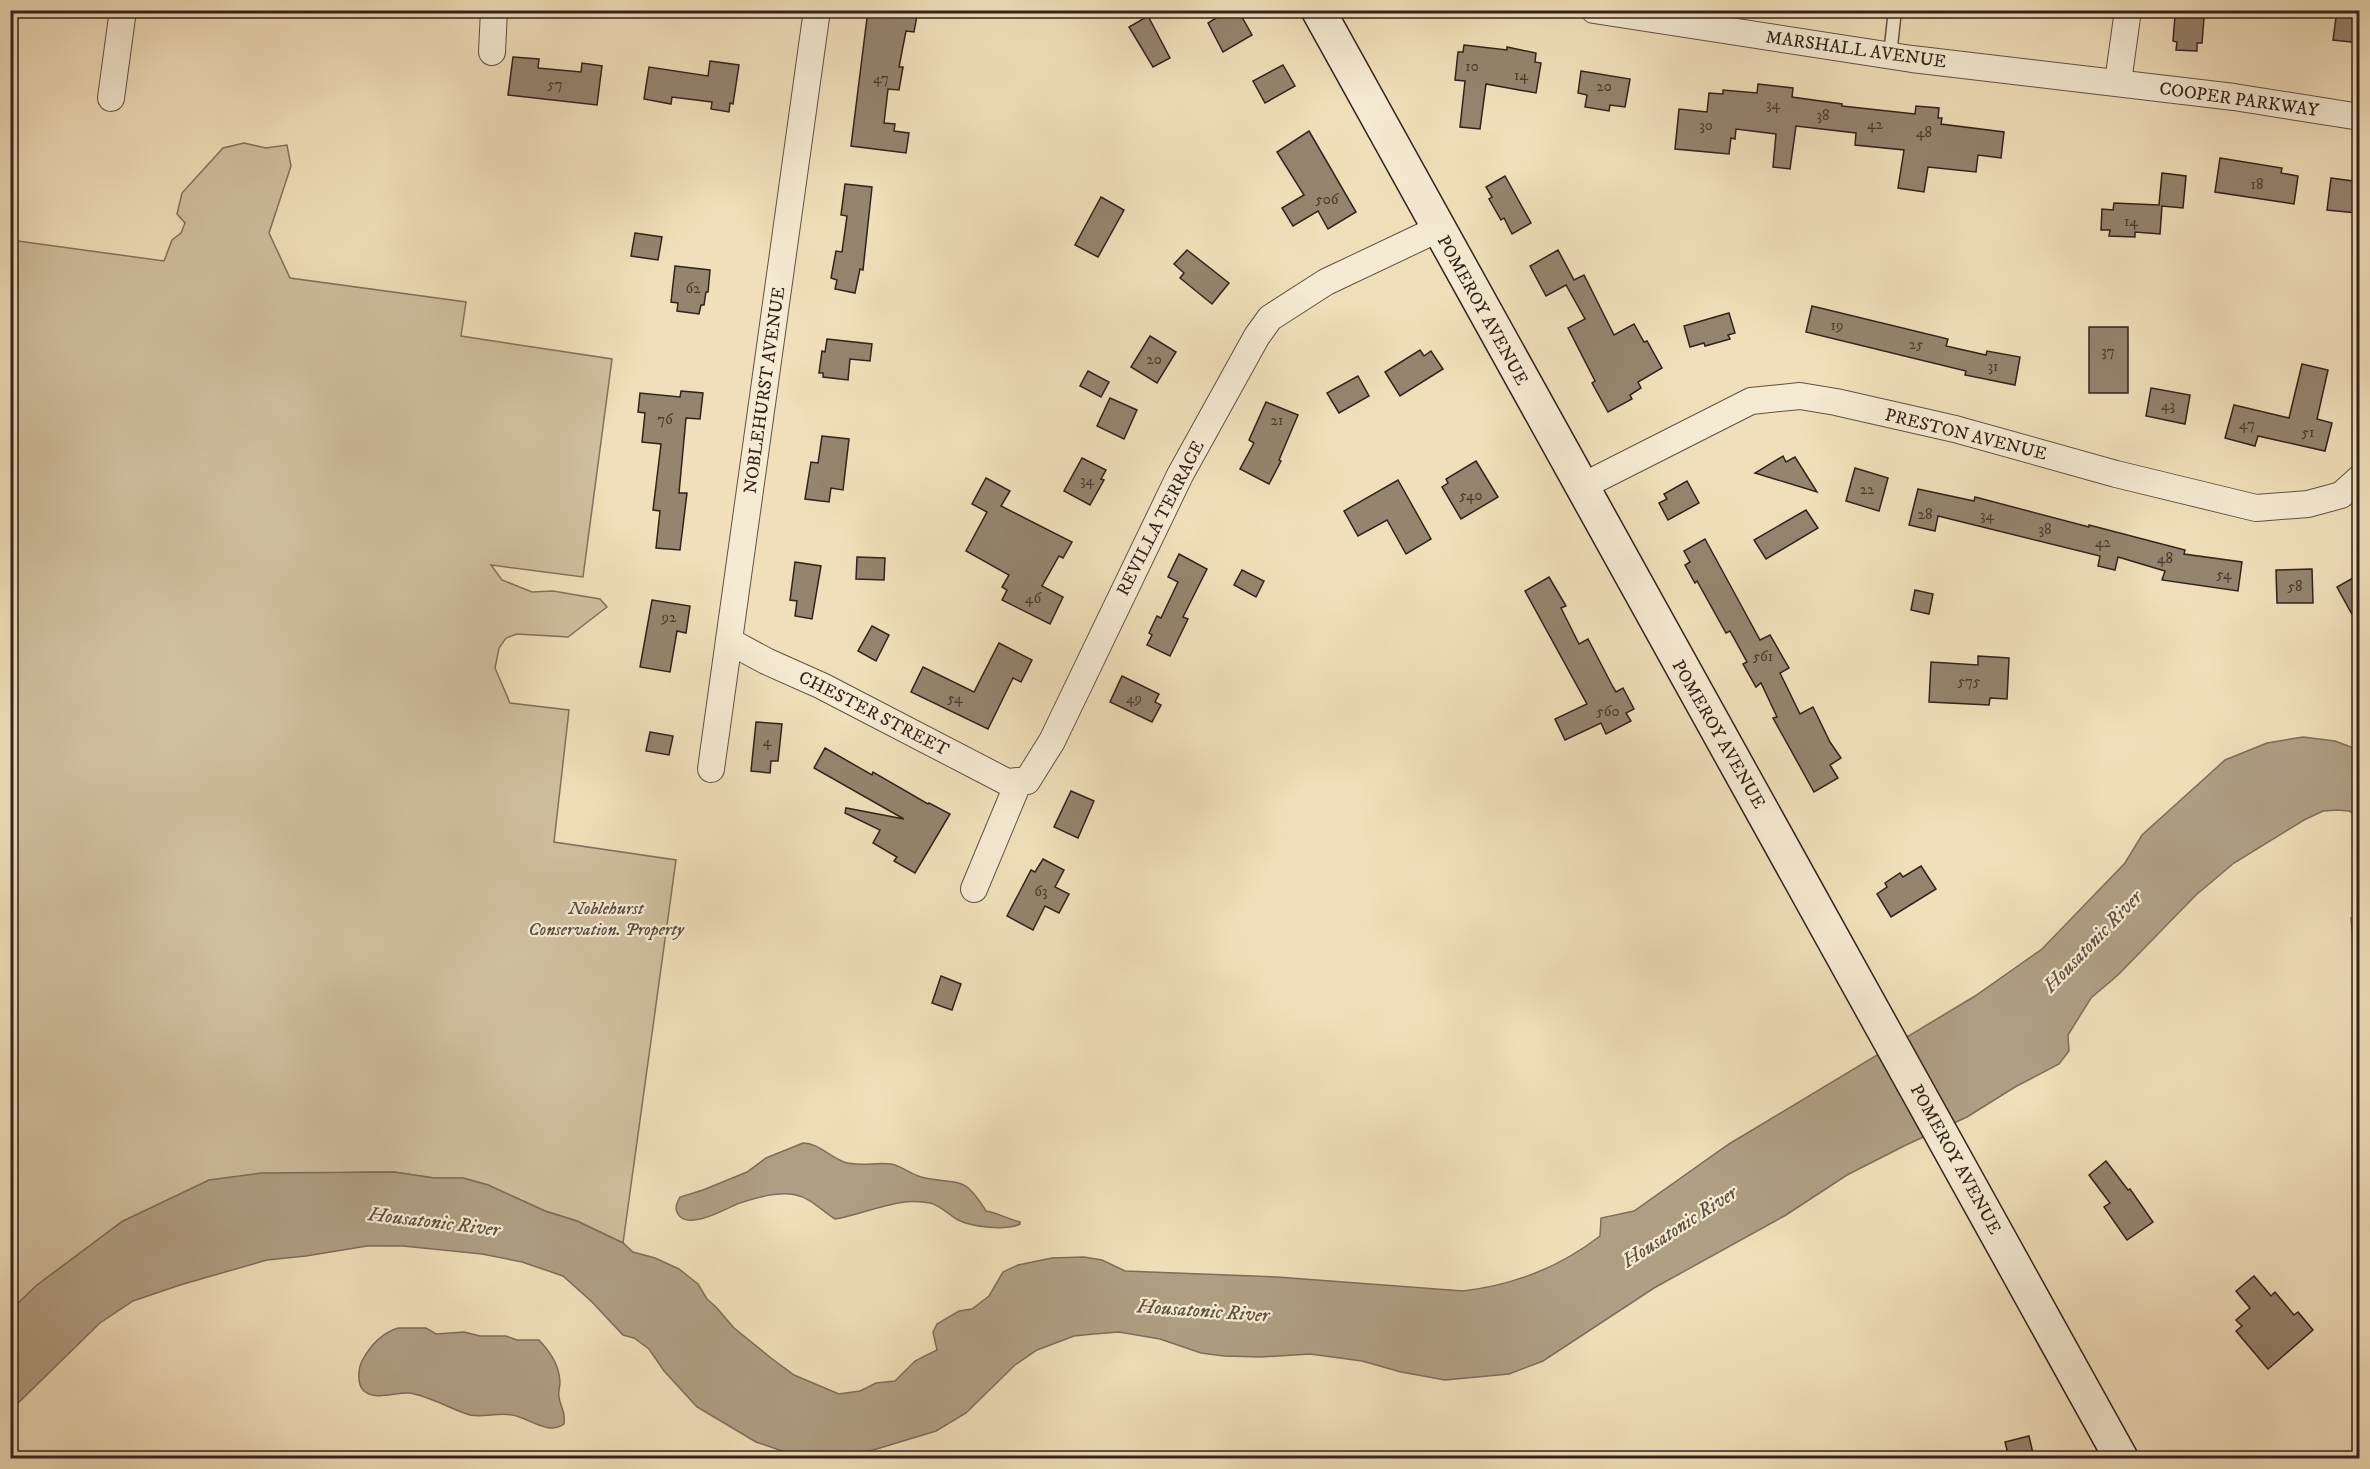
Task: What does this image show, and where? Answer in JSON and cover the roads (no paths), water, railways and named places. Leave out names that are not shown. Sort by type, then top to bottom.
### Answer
[{"type":"street","points":[[111,98],[123,10]]},
{"type":"street","points":[[492,52],[494,10]]},
{"type":"street","name":"NOBLEHURST AVENUE","points":[[711,769],[817,10]]},
{"type":"street","name":"POMEROY AVENUE","points":[[1318,10],[1581,488],[1892,1042],[2121,1458]]},
{"type":"street","name":"MARSHALL AVENUE","points":[[1594,10],[1635,13],[1890,55],[2118,82]]},
{"type":"street","points":[[2118,82],[2128,10]]},
{"type":"street","name":"COOPER PARKWAY","points":[[2118,82],[2360,117]]},
{"type":"street","name":"REVILLA TERRACE","points":[[974,889],[1019,782],[1027,781],[1052,741],[1180,475],[1257,336],[1270,318],[1326,282],[1438,229]]},
{"type":"street","name":"PRESTON AVENUE","points":[[1581,488],[1751,401],[1800,396],[1955,429],[2116,474],[2256,508],[2308,504],[2341,495],[2360,478]]},
{"type":"street","name":"CHESTER STREET","points":[[729,641],[766,661],[822,686],[1007,782],[1019,782]]},
{"type":"lane","points":[[1890,55],[1895,10]]},
{"type":"water","name":"Housatonic River","points":[[2303,737],[2335,741],[2359,750],[2359,816],[2349,811],[2323,811],[2304,820],[2234,863],[2196,895],[2118,975],[2091,998],[2068,1035],[2069,1051],[2059,1064],[2015,1087],[1967,1117],[1847,1175],[1786,1215],[1654,1288],[1543,1361],[1509,1374],[1445,1380],[1401,1372],[1362,1361],[1310,1354],[1261,1357],[1224,1356],[1201,1353],[1160,1339],[1119,1332],[1074,1336],[1037,1350],[1015,1365],[966,1413],[936,1431],[870,1451],[835,1455],[785,1452],[756,1442],[697,1407],[664,1371],[649,1349],[634,1338],[623,1335],[563,1276],[522,1262],[482,1254],[403,1246],[367,1246],[267,1260],[133,1301],[100,1323],[11,1410],[11,1310],[37,1285],[123,1221],[209,1180],[261,1173],[394,1172],[434,1178],[463,1178],[488,1185],[545,1211],[577,1221],[623,1243],[633,1252],[655,1258],[679,1269],[698,1284],[707,1299],[734,1328],[771,1358],[794,1375],[839,1394],[860,1391],[876,1383],[895,1381],[915,1361],[937,1350],[933,1332],[937,1324],[959,1311],[972,1309],[989,1296],[1003,1272],[1018,1265],[1052,1258],[1084,1257],[1102,1260],[1125,1271],[1277,1277],[1463,1291],[1518,1279],[1569,1257],[1600,1236],[1601,1218],[1634,1211],[1729,1144],[1975,996],[2042,949],[2125,863],[2142,835],[2225,760],[2267,743]]},
{"type":"water","points":[[803,1143],[814,1145],[839,1160],[849,1163],[891,1164],[921,1177],[959,1183],[971,1191],[986,1211],[1020,1222],[1020,1224],[998,1228],[972,1225],[958,1220],[934,1204],[918,1201],[894,1204],[835,1219],[807,1199],[789,1194],[774,1195],[737,1204],[698,1220],[683,1219],[678,1214],[676,1208],[680,1197],[747,1172],[766,1158]]},
{"type":"water","points":[[398,1328],[426,1328],[436,1334],[464,1332],[480,1336],[506,1336],[517,1340],[539,1340],[550,1354],[558,1370],[564,1424],[552,1428],[512,1415],[470,1415],[409,1393],[380,1396],[369,1394],[364,1391],[359,1381],[362,1361],[377,1341]]},
{"type":"park label","name":"Noblehurst Conservation. Property","points":[[606,918]]}]
